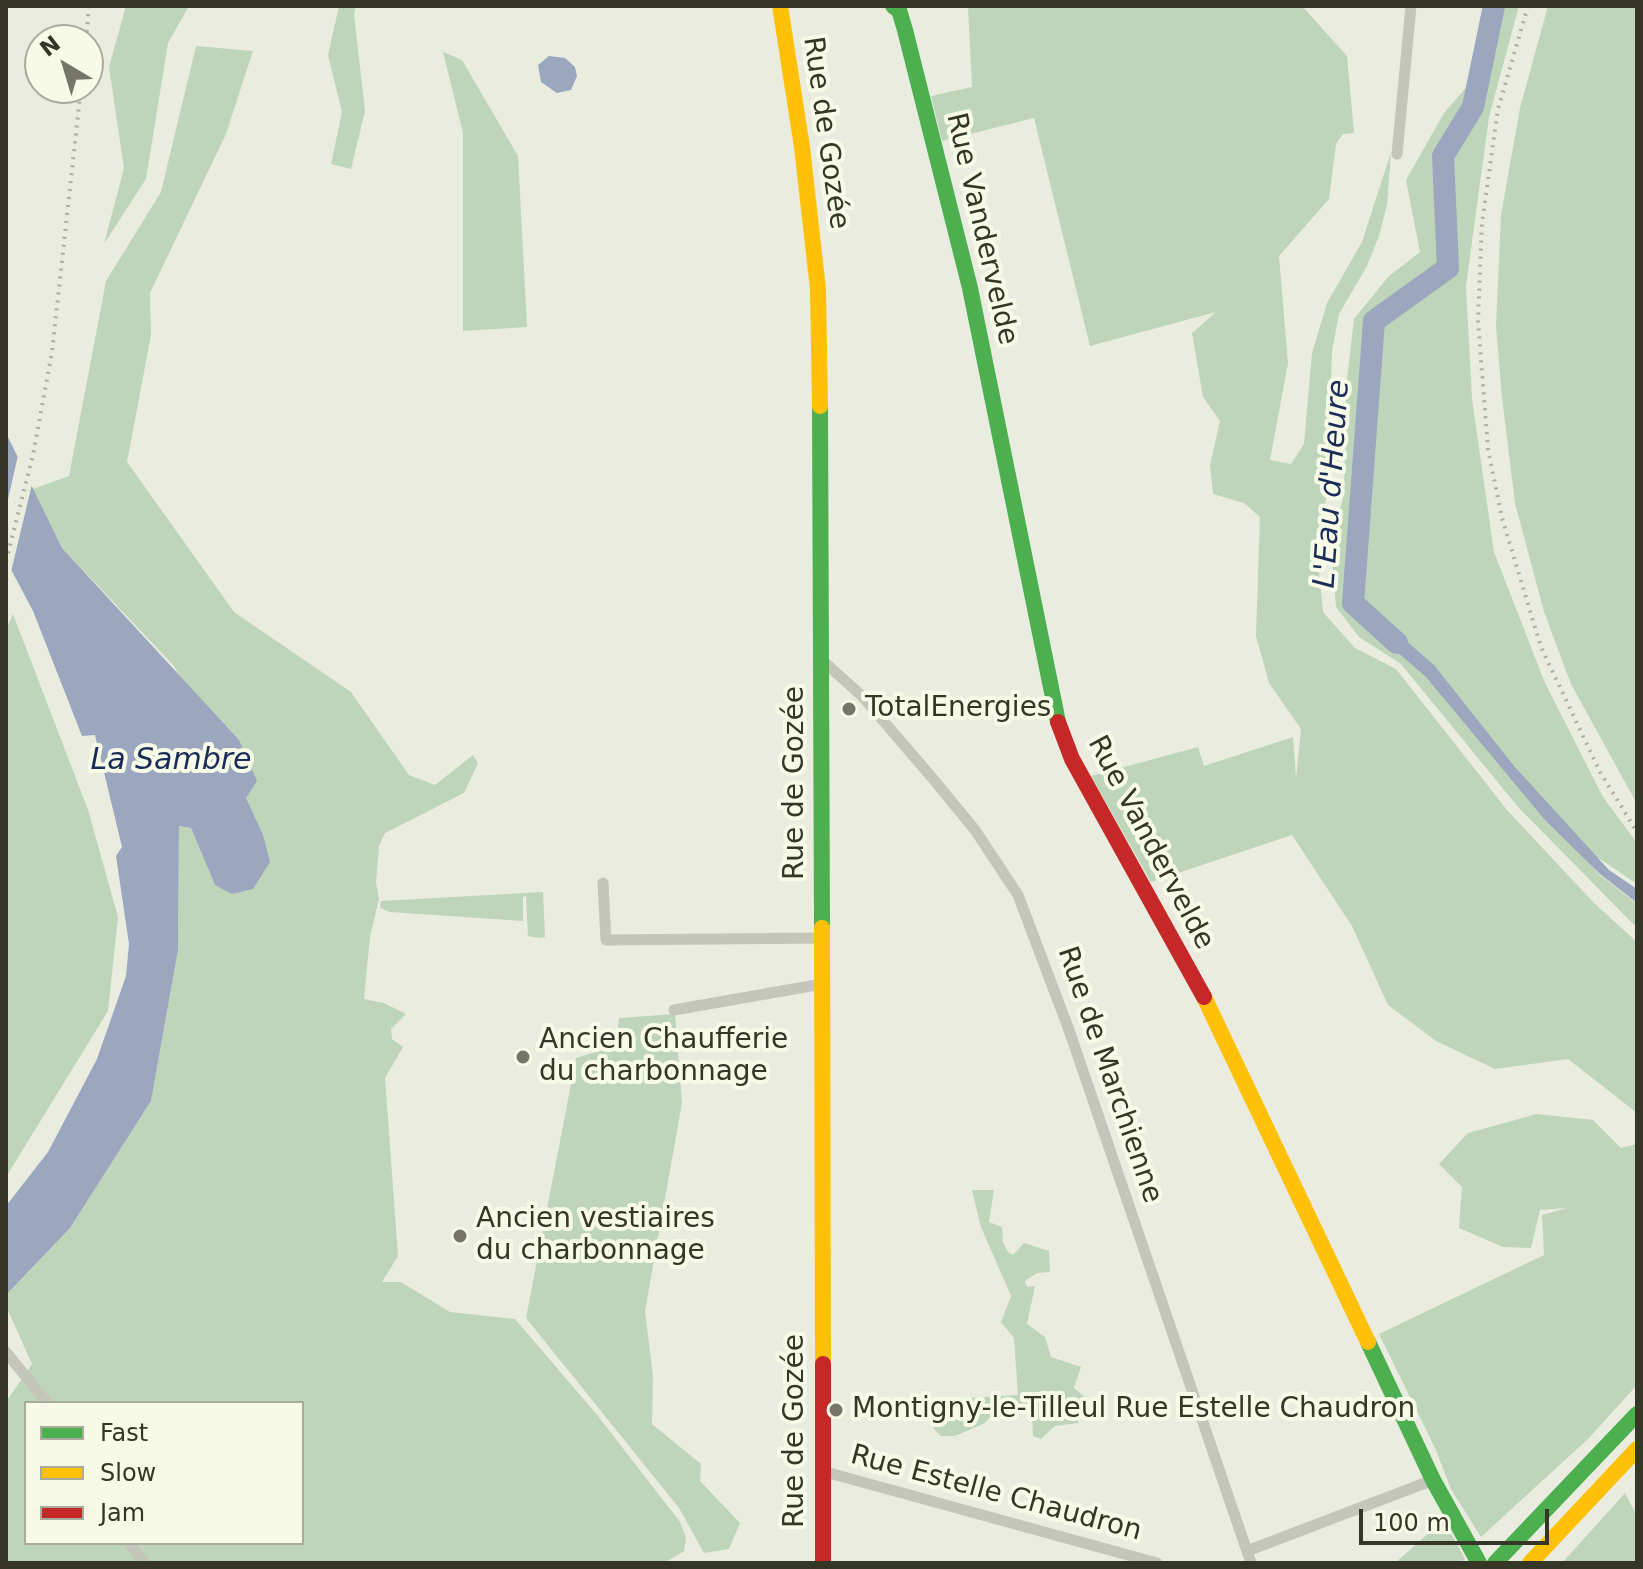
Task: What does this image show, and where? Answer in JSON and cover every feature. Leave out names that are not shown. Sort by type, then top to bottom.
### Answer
[{"type":"main road","name":"Rue de Gozée","points":[[780,6],[802,147],[818,289],[822,660],[823,1563]]},
{"type":"main road","name":"Rue Vandervelde","points":[[893,6],[899,10],[905,30],[970,288],[1052,695],[1072,759],[1223,1032],[1433,1480],[1479,1563]]},
{"type":"main road","points":[[1495,1563],[1637,1414]]},
{"type":"main road","points":[[1530,1563],[1637,1449]]},
{"type":"street","points":[[1397,154],[1411,6]]},
{"type":"street","name":"Rue de Marchienne","points":[[822,660],[862,696],[934,780],[984,842],[1018,895],[1069,1030],[1249,1557]]},
{"type":"street","points":[[603,883],[606,940],[822,938]]},
{"type":"street","points":[[674,1010],[822,984]]},
{"type":"street","points":[[6,1352],[45,1401]]},
{"type":"street","name":"Rue Estelle Chaudron","points":[[822,1471],[1157,1563]]},
{"type":"street","points":[[1249,1557],[1433,1480]]},
{"type":"street","points":[[131,1545],[145,1563]]},
{"type":"green space","points":[[126,6],[189,6],[168,43],[146,179],[104,244],[124,168],[109,67]]},
{"type":"green space","points":[[339,6],[356,6],[354,14],[365,111],[351,169],[331,164],[342,112],[328,55]]},
{"type":"green space","points":[[968,6],[1302,6],[1347,56],[1354,133],[1343,134],[1336,144],[1329,199],[1279,256],[1288,363],[1270,460],[1291,464],[1304,444],[1312,353],[1327,303],[1362,242],[1391,152],[1387,205],[1379,236],[1367,266],[1339,314],[1332,351],[1327,496],[1316,539],[1323,612],[1355,648],[1396,669],[1507,810],[1595,904],[1637,942],[1637,1113],[1568,1059],[1495,1069],[1436,1041],[1388,1005],[1352,926],[1292,835],[1151,882],[1091,776],[1198,747],[1204,766],[1293,737],[1296,778],[1301,729],[1269,683],[1256,636],[1260,517],[1244,503],[1213,494],[1210,465],[1220,421],[1203,397],[1192,333],[1216,312],[1090,346],[1034,118],[942,141],[931,96],[972,87]]},
{"type":"green space","points":[[1485,6],[1519,6],[1489,117],[1466,286],[1472,399],[1494,552],[1545,683],[1603,797],[1637,843],[1637,884],[1562,833],[1600,875],[1637,904],[1637,928],[1518,807],[1401,664],[1359,637],[1336,607],[1331,543],[1344,494],[1346,388],[1354,319],[1388,277],[1420,252],[1406,180],[1444,113],[1471,82]]},
{"type":"green space","points":[[1548,6],[1637,6],[1637,804],[1571,684],[1544,612],[1515,503],[1502,398],[1496,326],[1501,215],[1520,108]]},
{"type":"green space","points":[[196,46],[253,51],[226,134],[150,293],[151,335],[127,462],[234,612],[351,692],[409,775],[435,785],[473,755],[478,763],[464,793],[385,833],[379,846],[376,883],[379,899],[370,937],[364,999],[384,1003],[406,1014],[391,1029],[392,1039],[403,1047],[385,1078],[398,1256],[382,1282],[401,1282],[450,1312],[515,1319],[598,1416],[680,1522],[686,1538],[684,1551],[664,1563],[6,1563],[6,1402],[32,1364],[6,1306],[6,1295],[70,1228],[151,1101],[178,950],[179,826],[191,828],[215,885],[263,835],[174,666],[62,548],[33,489],[69,476],[106,281],[161,192]]},
{"type":"green space","points":[[443,52],[462,60],[518,156],[527,327],[463,331],[463,133]]},
{"type":"green space","points":[[13,614],[88,810],[118,917],[108,1011],[6,1177],[6,630]]},
{"type":"green space","points":[[543,892],[545,937],[539,938],[528,936],[526,896],[523,897],[523,921],[390,912],[380,908],[381,901]]},
{"type":"green space","points":[[675,1014],[682,1103],[645,1311],[653,1376],[652,1424],[701,1464],[700,1481],[740,1523],[729,1549],[704,1553],[679,1508],[526,1318],[576,1058],[616,1046],[619,1018]]},
{"type":"green space","points":[[1537,1114],[1593,1120],[1621,1148],[1637,1144],[1637,1385],[1589,1438],[1481,1537],[1451,1489],[1436,1450],[1379,1334],[1544,1255],[1542,1215],[1567,1208],[1540,1210],[1531,1248],[1503,1247],[1459,1228],[1462,1187],[1439,1164],[1468,1133]]},
{"type":"green space","points":[[972,1190],[994,1190],[989,1222],[1002,1227],[1003,1242],[1008,1252],[1013,1255],[1024,1243],[1049,1251],[1050,1272],[1037,1273],[1025,1281],[1027,1287],[1035,1286],[1027,1324],[1045,1337],[1051,1357],[1081,1367],[1074,1388],[1086,1398],[1078,1423],[1055,1426],[1041,1439],[1033,1436],[1032,1416],[1027,1407],[998,1408],[985,1423],[955,1436],[941,1436],[934,1429],[932,1418],[937,1400],[1018,1395],[1014,1338],[1001,1322],[1011,1296],[981,1227]]},
{"type":"green space","points":[[1625,1493],[1637,1516],[1637,1563],[1562,1563]]},
{"type":"green space","points":[[1442,1517],[1465,1559],[1460,1563],[1395,1563],[1439,1524]]},
{"type":"water","points":[[549,56],[565,58],[575,67],[577,76],[571,90],[557,93],[541,82],[538,65]]},
{"type":"water","name":"La Sambre","points":[[6,433],[62,548],[239,740],[257,781],[246,798],[263,835],[270,862],[253,889],[232,894],[215,885],[191,828],[179,826],[178,950],[151,1101],[70,1228],[6,1295],[6,1206],[48,1152],[97,1059],[126,976],[129,944],[116,856],[122,847],[95,735],[82,736],[33,611],[6,560]]},
{"type":"water","points":[[1381,619],[1434,665],[1514,766],[1609,870],[1637,889],[1637,903],[1600,874],[1545,820],[1426,677],[1373,631]]},
{"type":"pier","points":[[19,451],[33,480],[10,576],[6,568],[6,508]]},
{"type":"waterway","name":"L'Eau d'Heure","points":[[1397,643],[1353,603],[1374,321],[1448,268],[1443,156],[1473,107],[1494,6]]},
{"type":"railway","points":[[87,24],[89,6]]},
{"type":"railway","points":[[1528,6],[1498,109],[1482,223],[1478,321],[1488,449],[1502,518],[1541,647],[1600,772],[1637,832]]},
{"type":"railway","points":[[6,561],[33,455],[52,352],[79,104]]},
{"type":"traffic: fast","points":[[893,6],[899,10],[905,30],[970,288],[1058,722]]},
{"type":"traffic: fast","points":[[820,406],[822,928]]},
{"type":"traffic: fast","points":[[1368,1342],[1433,1480],[1479,1563]]},
{"type":"traffic: fast","points":[[1495,1563],[1637,1414]]},
{"type":"traffic: slow","points":[[780,6],[802,147],[818,289],[820,406]]},
{"type":"traffic: slow","points":[[822,928],[823,1364]]},
{"type":"traffic: slow","points":[[1204,997],[1368,1342]]},
{"type":"traffic: slow","points":[[1530,1563],[1637,1449]]},
{"type":"traffic: jam","points":[[1058,722],[1072,759],[1204,997]]},
{"type":"traffic: jam","points":[[823,1364],[823,1563]]},
{"type":"place","name":"TotalEnergies","points":[[849,709]]},
{"type":"place","name":"Ancien Chaufferie du charbonnage","points":[[523,1057]]},
{"type":"place","name":"Ancien vestiaires du charbonnage","points":[[460,1236]]},
{"type":"place","name":"Montigny-le-Tilleul Rue Estelle Chaudron","points":[[836,1410]]}]
